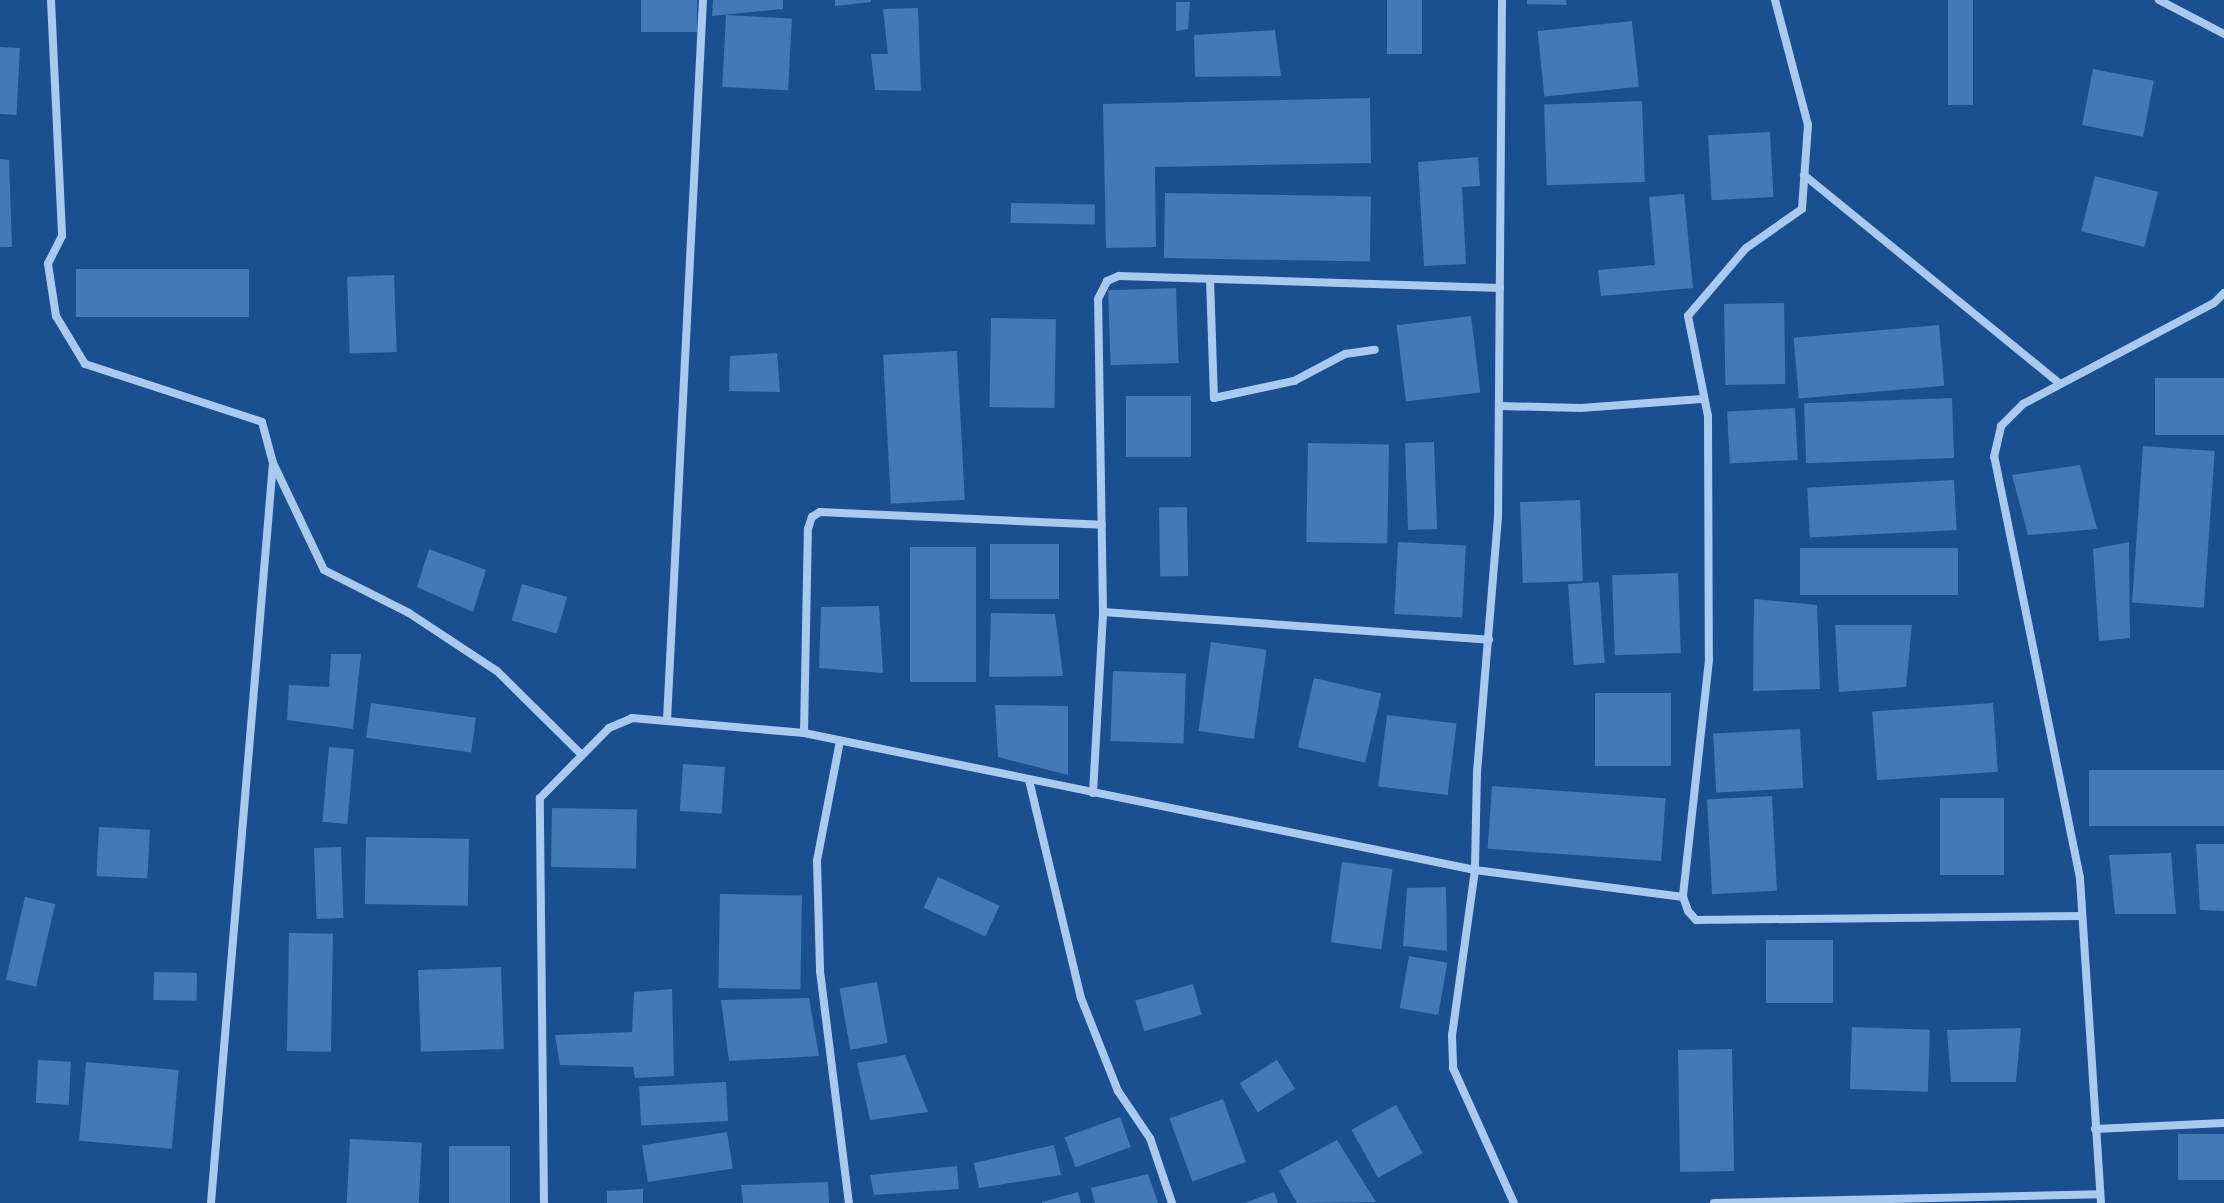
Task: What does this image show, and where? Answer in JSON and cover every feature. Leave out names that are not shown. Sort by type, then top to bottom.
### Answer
[{"type":"street","points":[[51,0],[62,236],[48,264],[56,316],[85,364],[262,422],[273,463],[324,570],[409,613],[497,671],[581,754]]},
{"type":"street","points":[[667,720],[703,0]]},
{"type":"street","points":[[1502,0],[1498,517],[1477,771],[1475,870],[1452,1035],[1453,1068],[1514,1203]]},
{"type":"street","points":[[1775,0],[1808,125],[1802,209],[1746,248],[1688,316],[1702,399],[1708,416],[1709,660],[1683,897],[1688,911],[1696,920],[2082,916]]},
{"type":"street","points":[[2159,0],[2224,34]]},
{"type":"street","points":[[1804,175],[2060,384]]},
{"type":"street","points":[[1093,793],[1103,612],[1098,299],[1107,281],[1119,276],[1500,288]]},
{"type":"street","points":[[1210,279],[1214,398],[1294,381],[1345,354],[1375,350]]},
{"type":"street","points":[[1714,1203],[2100,1198],[2080,878],[1994,457],[2001,426],[2023,404],[2214,303],[2224,293]]},
{"type":"street","points":[[1499,406],[1581,408],[1702,399]]},
{"type":"street","points":[[211,1203],[273,463]]},
{"type":"street","points":[[804,733],[808,529],[812,517],[820,512],[1102,525]]},
{"type":"street","points":[[1103,612],[1489,640]]},
{"type":"street","points":[[544,1203],[540,798],[609,728],[632,718],[804,733],[1475,870],[1683,897]]},
{"type":"street","points":[[840,741],[817,861],[820,971],[849,1203]]},
{"type":"street","points":[[1029,780],[1081,998],[1118,1091],[1150,1138],[1172,1203]]},
{"type":"street","points":[[2095,1129],[2224,1123]]},
{"type":"building","points":[[641,0],[697,0],[697,32],[641,32]]},
{"type":"building","points":[[713,0],[783,0],[783,9],[712,16]]},
{"type":"building","points":[[835,0],[871,0],[871,2],[835,6]]},
{"type":"building","points":[[1387,0],[1422,0],[1422,54],[1387,54]]},
{"type":"building","points":[[1527,0],[1566,0],[1567,5],[1527,4]]},
{"type":"building","points":[[1948,0],[1973,0],[1973,105],[1948,105]]},
{"type":"building","points":[[1176,2],[1190,2],[1188,29],[1176,31]]},
{"type":"building","points":[[918,8],[921,91],[875,90],[871,54],[888,54],[883,9]]},
{"type":"building","points":[[726,15],[792,18],[788,90],[722,87]]},
{"type":"building","points":[[1632,21],[1639,87],[1544,97],[1538,31]]},
{"type":"building","points":[[1275,30],[1281,76],[1195,77],[1194,35]]},
{"type":"building","points":[[0,47],[20,48],[16,115],[0,114]]},
{"type":"building","points":[[2093,69],[2154,81],[2143,137],[2082,125]]},
{"type":"building","points":[[1370,98],[1371,163],[1155,167],[1156,247],[1106,248],[1103,104]]},
{"type":"building","points":[[1642,101],[1645,182],[1547,185],[1544,104]]},
{"type":"building","points":[[1770,132],[1773,197],[1711,200],[1708,135]]},
{"type":"building","points":[[1478,157],[1480,186],[1462,187],[1466,264],[1424,266],[1418,162]]},
{"type":"building","points":[[0,159],[9,160],[12,247],[0,247]]},
{"type":"building","points":[[2095,176],[2158,192],[2144,247],[2081,231]]},
{"type":"building","points":[[1165,193],[1371,197],[1370,262],[1164,258]]},
{"type":"building","points":[[1684,194],[1693,288],[1601,296],[1598,270],[1655,265],[1649,197]]},
{"type":"building","points":[[1011,203],[1095,204],[1095,224],[1011,223]]},
{"type":"building","points":[[76,269],[249,269],[249,317],[76,317]]},
{"type":"building","points":[[394,275],[397,352],[350,354],[347,277]]},
{"type":"building","points":[[1176,288],[1179,363],[1111,365],[1108,290]]},
{"type":"building","points":[[1784,303],[1785,384],[1725,385],[1724,304]]},
{"type":"building","points":[[1471,316],[1480,392],[1406,402],[1397,325]]},
{"type":"building","points":[[991,318],[1056,319],[1054,408],[989,407]]},
{"type":"building","points":[[1939,325],[1944,386],[1799,398],[1794,338]]},
{"type":"building","points":[[957,351],[965,500],[891,504],[883,355]]},
{"type":"building","points":[[777,353],[780,392],[729,391],[730,356]]},
{"type":"building","points":[[2155,378],[2224,378],[2224,435],[2155,435]]},
{"type":"building","points":[[1126,396],[1191,396],[1191,457],[1126,457]]},
{"type":"building","points":[[1952,398],[1954,458],[1806,463],[1804,403]]},
{"type":"building","points":[[1795,408],[1798,460],[1730,463],[1727,412]]},
{"type":"building","points":[[1434,442],[1437,529],[1408,530],[1405,443]]},
{"type":"building","points":[[1308,443],[1389,444],[1387,543],[1306,542]]},
{"type":"building","points":[[2143,446],[2215,451],[2204,608],[2132,603]]},
{"type":"building","points":[[2080,465],[2097,529],[2028,535],[2012,475]]},
{"type":"building","points":[[1954,480],[1957,530],[1810,538],[1807,488]]},
{"type":"building","points":[[1580,500],[1583,581],[1523,583],[1520,502]]},
{"type":"building","points":[[1159,507],[1187,507],[1188,576],[1160,576]]},
{"type":"building","points":[[1398,542],[1466,546],[1462,617],[1394,614]]},
{"type":"building","points":[[2129,542],[2130,638],[2099,641],[2093,549]]},
{"type":"building","points":[[990,544],[1059,544],[1059,599],[990,599]]},
{"type":"building","points":[[910,547],[976,547],[976,682],[910,682]]},
{"type":"building","points":[[1800,548],[1958,548],[1958,595],[1800,595]]},
{"type":"building","points":[[429,549],[486,570],[473,612],[417,587]]},
{"type":"building","points":[[1678,573],[1681,653],[1615,655],[1612,575]]},
{"type":"building","points":[[1599,582],[1605,663],[1574,665],[1568,584]]},
{"type":"building","points":[[522,584],[567,597],[557,633],[512,621]]},
{"type":"building","points":[[1754,599],[1817,605],[1820,689],[1753,691]]},
{"type":"building","points":[[879,606],[883,673],[819,668],[821,607]]},
{"type":"building","points":[[991,613],[1055,614],[1063,676],[989,677]]},
{"type":"building","points":[[1835,625],[1912,625],[1906,687],[1839,692]]},
{"type":"building","points":[[1211,642],[1266,650],[1254,739],[1198,731]]},
{"type":"building","points":[[331,654],[361,654],[353,729],[287,720],[289,685],[329,687]]},
{"type":"building","points":[[1113,671],[1186,674],[1184,744],[1111,741]]},
{"type":"building","points":[[1314,678],[1381,694],[1365,763],[1298,747]]},
{"type":"building","points":[[1595,693],[1671,693],[1671,766],[1595,766]]},
{"type":"building","points":[[371,703],[476,718],[471,752],[366,738]]},
{"type":"building","points":[[1993,703],[1998,772],[1877,780],[1872,711]]},
{"type":"building","points":[[995,705],[1068,706],[1068,775],[998,757]]},
{"type":"building","points":[[1387,715],[1456,724],[1448,795],[1378,786]]},
{"type":"building","points":[[1800,729],[1803,788],[1716,792],[1713,734]]},
{"type":"building","points":[[329,747],[354,749],[347,824],[322,822]]},
{"type":"building","points":[[683,764],[725,767],[722,814],[680,811]]},
{"type":"building","points":[[2089,770],[2224,770],[2224,826],[2089,826]]},
{"type":"building","points":[[1492,786],[1666,798],[1661,861],[1488,849]]},
{"type":"building","points":[[1772,796],[1777,891],[1712,894],[1707,799]]},
{"type":"building","points":[[1940,798],[2004,798],[2004,875],[1940,875]]},
{"type":"building","points":[[552,808],[637,809],[636,868],[551,867]]},
{"type":"building","points":[[99,827],[150,830],[147,879],[96,876]]},
{"type":"building","points":[[366,837],[469,839],[468,906],[365,904]]},
{"type":"building","points":[[2196,844],[2224,844],[2224,911],[2200,910]]},
{"type":"building","points":[[341,847],[343,918],[316,919],[314,848]]},
{"type":"building","points":[[2171,853],[2176,914],[2115,914],[2109,855]]},
{"type":"building","points":[[1342,862],[1393,869],[1381,949],[1331,942]]},
{"type":"building","points":[[938,877],[1000,906],[985,937],[924,908]]},
{"type":"building","points":[[1446,887],[1447,951],[1403,946],[1407,888]]},
{"type":"building","points":[[720,894],[802,895],[800,989],[718,988]]},
{"type":"building","points":[[25,897],[55,904],[36,987],[6,980]]},
{"type":"building","points":[[289,933],[333,934],[331,1052],[287,1051]]},
{"type":"building","points":[[1766,940],[1833,940],[1833,1003],[1766,1003]]},
{"type":"building","points":[[1409,956],[1447,963],[1438,1015],[1400,1008]]},
{"type":"building","points":[[501,967],[504,1049],[421,1052],[418,970]]},
{"type":"building","points":[[154,972],[197,973],[197,1001],[154,1000]]},
{"type":"building","points":[[877,982],[888,1043],[850,1050],[840,989]]},
{"type":"building","points":[[1193,984],[1202,1015],[1144,1031],[1135,1001]]},
{"type":"building","points":[[672,989],[674,1076],[635,1078],[633,1067],[560,1065],[555,1035],[632,1032],[634,992]]},
{"type":"building","points":[[809,998],[819,1056],[729,1061],[721,1000]]},
{"type":"building","points":[[1852,1027],[1930,1030],[1928,1092],[1850,1089]]},
{"type":"building","points":[[2021,1028],[2016,1082],[1951,1082],[1947,1030]]},
{"type":"building","points":[[1732,1049],[1734,1171],[1680,1172],[1678,1050]]},
{"type":"building","points":[[905,1055],[928,1112],[870,1120],[857,1063]]},
{"type":"building","points":[[38,1060],[71,1062],[69,1105],[36,1103]]},
{"type":"building","points":[[1277,1060],[1295,1089],[1258,1112],[1240,1083]]},
{"type":"building","points":[[86,1062],[179,1070],[172,1149],[79,1141]]},
{"type":"building","points":[[726,1082],[728,1121],[641,1125],[639,1087]]},
{"type":"building","points":[[1223,1099],[1246,1162],[1192,1181],[1169,1118]]},
{"type":"building","points":[[1396,1105],[1423,1153],[1378,1178],[1351,1130]]},
{"type":"building","points":[[1120,1117],[1131,1147],[1076,1167],[1065,1137]]},
{"type":"building","points":[[727,1132],[733,1169],[648,1182],[642,1145]]},
{"type":"building","points":[[2178,1134],[2224,1134],[2224,1180],[2178,1180]]},
{"type":"building","points":[[350,1139],[422,1143],[419,1203],[347,1203]]},
{"type":"building","points":[[1337,1140],[1376,1202],[1297,1203],[1279,1171]]},
{"type":"building","points":[[1054,1145],[1061,1175],[979,1188],[974,1163]]},
{"type":"building","points":[[449,1146],[510,1146],[510,1203],[449,1203]]},
{"type":"building","points":[[957,1166],[959,1189],[874,1195],[870,1175]]},
{"type":"building","points":[[1148,1174],[1158,1203],[1095,1203],[1091,1188]]},
{"type":"building","points":[[828,1182],[829,1203],[743,1203],[741,1185]]},
{"type":"building","points":[[643,1189],[643,1203],[607,1203],[607,1191]]},
{"type":"building","points":[[1078,1192],[1081,1203],[1042,1203],[1042,1202]]},
{"type":"building","points":[[1274,1192],[1278,1203],[1245,1203]]}]
